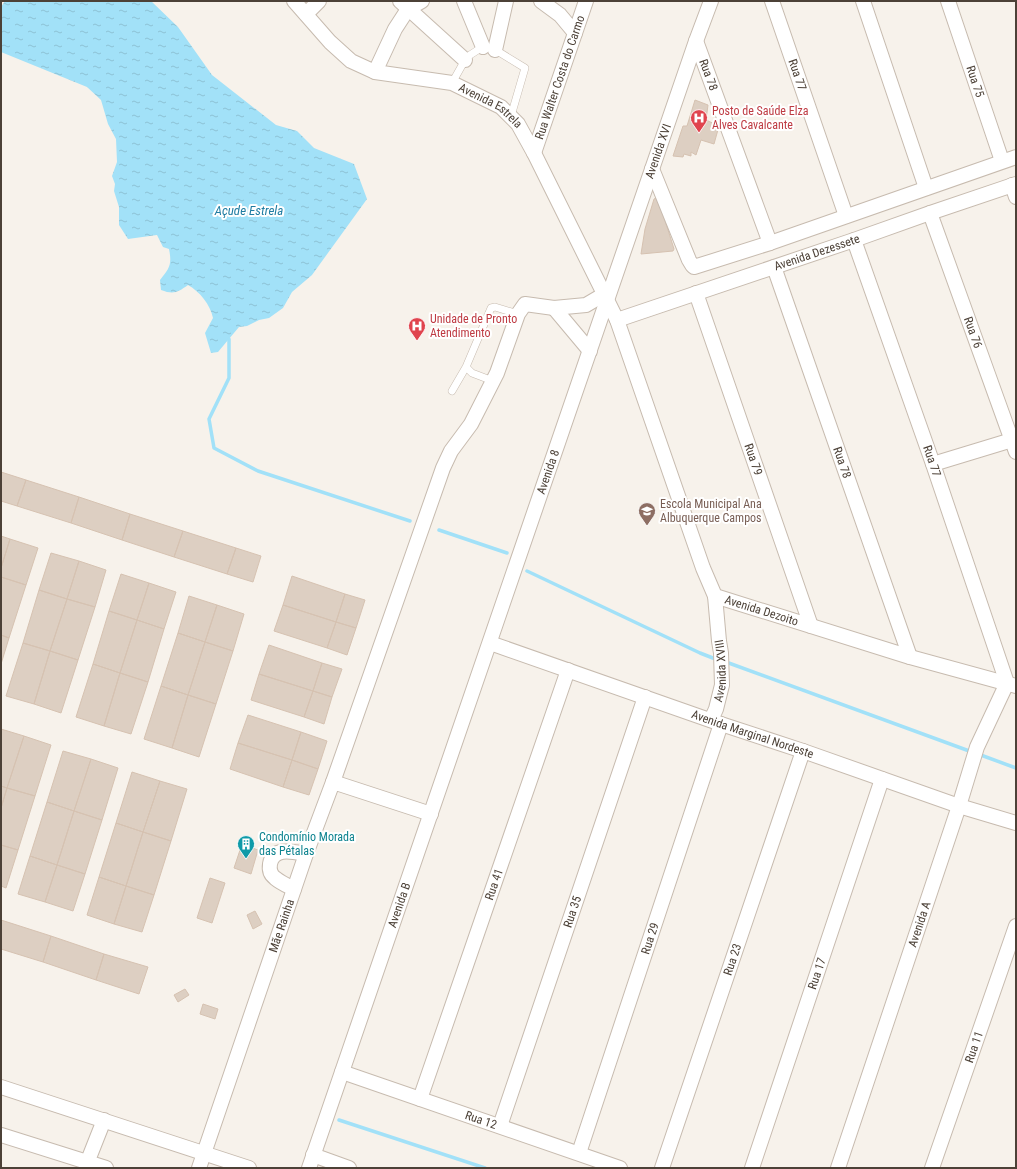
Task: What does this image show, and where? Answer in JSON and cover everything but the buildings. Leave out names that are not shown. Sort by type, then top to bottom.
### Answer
[{"type":"street","name":"Avenida Estrela","points":[[294,1],[330,42],[351,61],[375,72],[452,83],[490,100],[512,116],[534,153],[605,298]]},
{"type":"street","points":[[306,14],[318,1]]},
{"type":"street","points":[[404,5],[422,1]]},
{"type":"street","points":[[464,1],[489,48]]},
{"type":"street","points":[[489,48],[506,1]]},
{"type":"street","points":[[541,1],[560,15],[575,33]]},
{"type":"street","name":"Rua Walter Costa do Carmo","points":[[534,153],[586,1]]},
{"type":"street","name":"Avenida XVI","points":[[605,298],[711,1]]},
{"type":"street","name":"Rua 77","points":[[772,1],[846,216]]},
{"type":"street","points":[[863,1],[926,188]]},
{"type":"street","name":"Rua 75","points":[[948,1],[1002,161]]},
{"type":"street","points":[[404,5],[465,60]]},
{"type":"street","points":[[375,72],[404,5]]},
{"type":"street","name":"Rua 78","points":[[696,42],[770,243]]},
{"type":"street","name":"Avenida Dezessete","points":[[652,169],[683,246],[691,264],[694,267],[770,243],[1016,157]]},
{"type":"street","name":"Avenida Dezessete","points":[[616,320],[930,213],[1015,189]]},
{"type":"street","name":"Rua 76","points":[[930,213],[1014,446]]},
{"type":"street","name":"Rua 77","points":[[854,240],[1011,685]]},
{"type":"street","name":"Rua 78","points":[[774,267],[910,657]]},
{"type":"street","name":"Rua 79","points":[[696,293],[811,626]]},
{"type":"street","points":[[518,314],[525,304],[554,308],[586,305],[605,298]]},
{"type":"street","name":"Avenida Dezoito","points":[[605,298],[616,320],[703,568],[715,596],[910,657],[1011,685]]},
{"type":"street","name":"Avenida 8","points":[[490,643],[590,351],[605,298]]},
{"type":"street","points":[[554,308],[590,351]]},
{"type":"street","name":"Mãe Rainha","points":[[199,1168],[306,854],[333,782],[443,468],[451,451],[471,424],[497,373],[518,314]]},
{"type":"street","points":[[933,464],[1014,446]]},
{"type":"street","name":"Avenida XVIII","points":[[715,596],[721,653],[722,685],[716,709],[716,722]]},
{"type":"street","name":"Avenida Marginal Nordeste","points":[[490,643],[959,806],[1016,823]]},
{"type":"street","name":"Avenida B","points":[[311,1161],[490,643]]},
{"type":"street","name":"Rua 41","points":[[420,1099],[568,670]]},
{"type":"street","name":"Avenida A","points":[[838,1168],[976,753],[1011,685]]},
{"type":"street","name":"Rua 35","points":[[500,1126],[645,697]]},
{"type":"street","name":"Rua 29","points":[[579,1153],[716,722]]},
{"type":"street","name":"Rua 23","points":[[662,1168],[804,751]]},
{"type":"street","name":"Rua 17","points":[[752,1168],[882,779]]},
{"type":"street","points":[[333,782],[431,814]]},
{"type":"street","points":[[294,889],[272,876],[269,868],[270,863],[274,856],[281,851],[306,854]]},
{"type":"street","name":"Rua 11","points":[[932,1168],[1016,926]]},
{"type":"street","name":"Rua 12","points":[[342,1072],[620,1168]]},
{"type":"street","points":[[1,1087],[250,1168]]},
{"type":"street","points":[[87,1163],[104,1120]]},
{"type":"street","points":[[1,1135],[106,1168]]},
{"type":"street","points":[[311,1161],[349,1168]]},
{"type":"lane","points":[[452,83],[465,60],[470,55],[489,48],[526,68],[512,116]]},
{"type":"lane","points":[[452,391],[466,367],[491,308],[495,307],[518,314]]},
{"type":"lane","points":[[466,367],[472,373],[493,381]]},
{"type":"water","name":"Açude Estrela","points":[[5,1],[151,1],[178,27],[212,75],[276,125],[297,131],[314,148],[354,164],[367,199],[312,275],[292,292],[283,308],[269,318],[259,320],[247,326],[239,327],[218,352],[211,353],[205,333],[213,318],[210,308],[204,299],[197,291],[188,285],[176,292],[161,290],[160,280],[168,269],[170,262],[169,249],[163,247],[157,235],[128,239],[119,225],[119,207],[114,191],[115,184],[112,176],[117,162],[116,139],[108,124],[101,100],[87,87],[1,52],[1,7]]},
{"type":"waterway","points":[[229,339],[229,378],[209,419],[214,448],[258,471],[410,521]]},
{"type":"waterway","points":[[439,530],[507,553]]},
{"type":"waterway","points":[[527,571],[700,653],[718,660]]},
{"type":"waterway","points":[[726,662],[972,752]]},
{"type":"waterway","points":[[978,754],[1016,768]]},
{"type":"waterway","points":[[339,1120],[485,1168]]},
{"type":"place","name":"Posto de Saúde Elza Alves Cavalcante","points":[[699,133]]},
{"type":"place","name":"Unidade de Pronto Atendimento","points":[[417,341]]},
{"type":"place","name":"Escola Municipal Ana Albuquerque Campos","points":[[647,526]]},
{"type":"place","name":"Condomínio Morada das Pétalas","points":[[246,859]]}]
